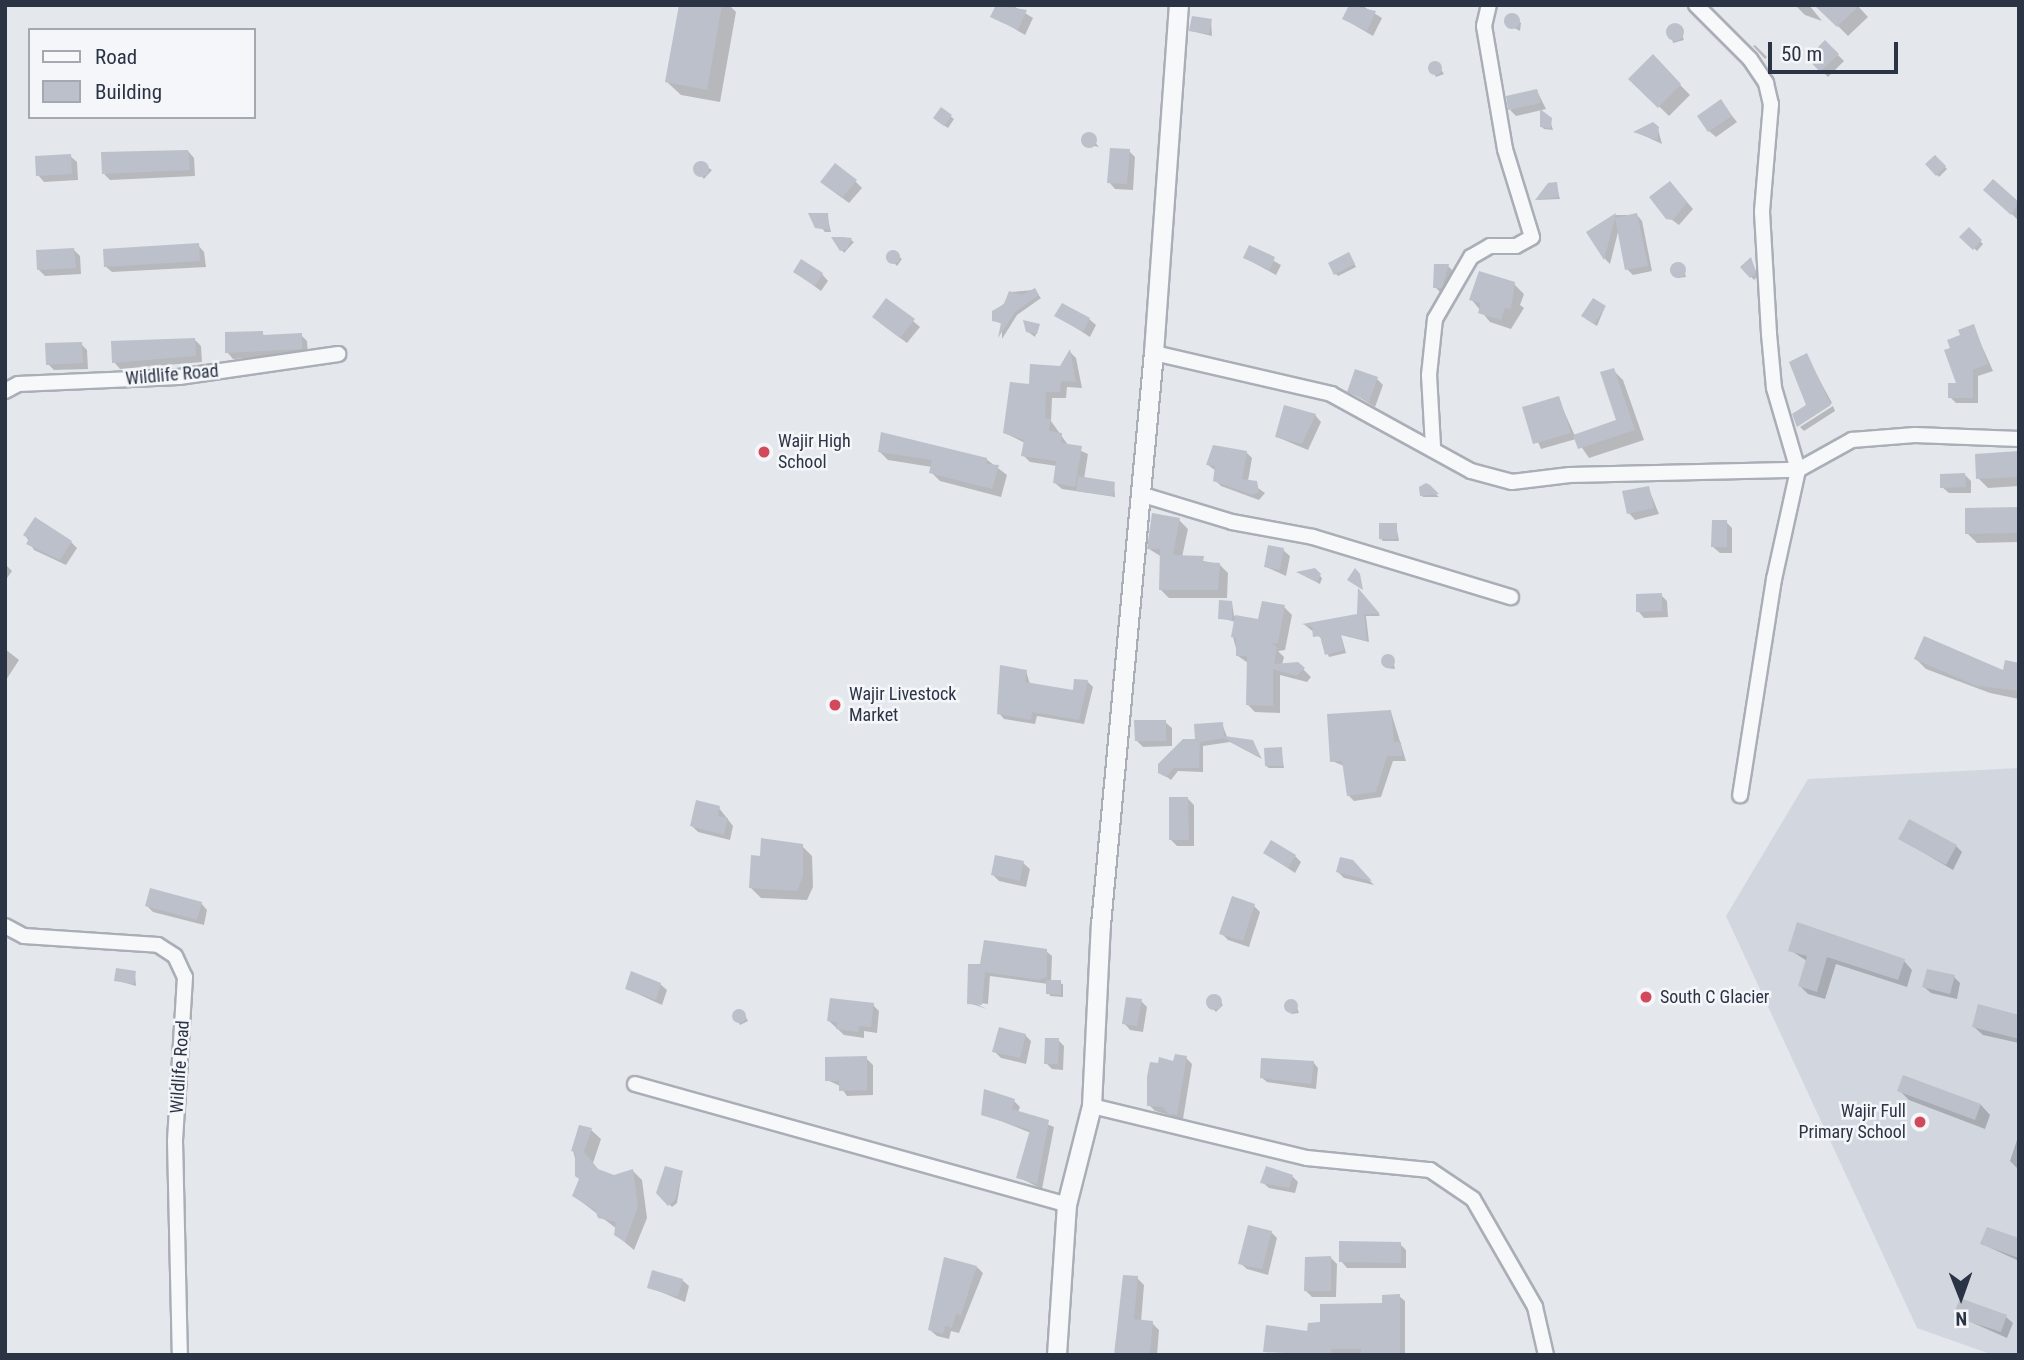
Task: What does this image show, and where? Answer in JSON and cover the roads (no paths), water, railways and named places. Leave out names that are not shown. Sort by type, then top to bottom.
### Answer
[{"type":"street","points":[[1057,1355],[1068,1205],[1092,1106],[1101,925],[1154,353],[1179,5]]},
{"type":"street","points":[[1433,446],[1429,375],[1435,319],[1471,257],[1490,246],[1516,246],[1532,237],[1505,149],[1484,26],[1489,5]]},
{"type":"street","points":[[1696,5],[1750,59],[1766,83],[1771,104],[1762,212],[1769,334],[1774,388],[1798,470],[1774,579],[1740,795]]},
{"type":"street","points":[[1154,353],[1331,394],[1433,446],[1487,479],[1512,482],[1570,475],[1798,470],[1852,440],[1915,435],[2019,439]]},
{"type":"street","name":"Wildlife Road","points":[[5,391],[18,384],[179,377],[338,354]]},
{"type":"street","points":[[1140,494],[1232,522],[1312,537],[1511,597]]},
{"type":"street","name":"Wildlife Road","points":[[5,926],[24,936],[158,945],[175,956],[184,976],[175,1141],[180,1355]]},
{"type":"street","points":[[635,1084],[1068,1205]]},
{"type":"street","points":[[1092,1106],[1307,1158],[1430,1170],[1473,1199],[1535,1307],[1546,1355]]},
{"type":"place","name":"Wajir High School","points":[[764,452]]},
{"type":"place","name":"Wajir Livestock Market","points":[[835,705]]},
{"type":"place","name":"South C Glacier","points":[[1646,997]]},
{"type":"place","name":"Wajir Full Primary School","points":[[1920,1122]]}]
